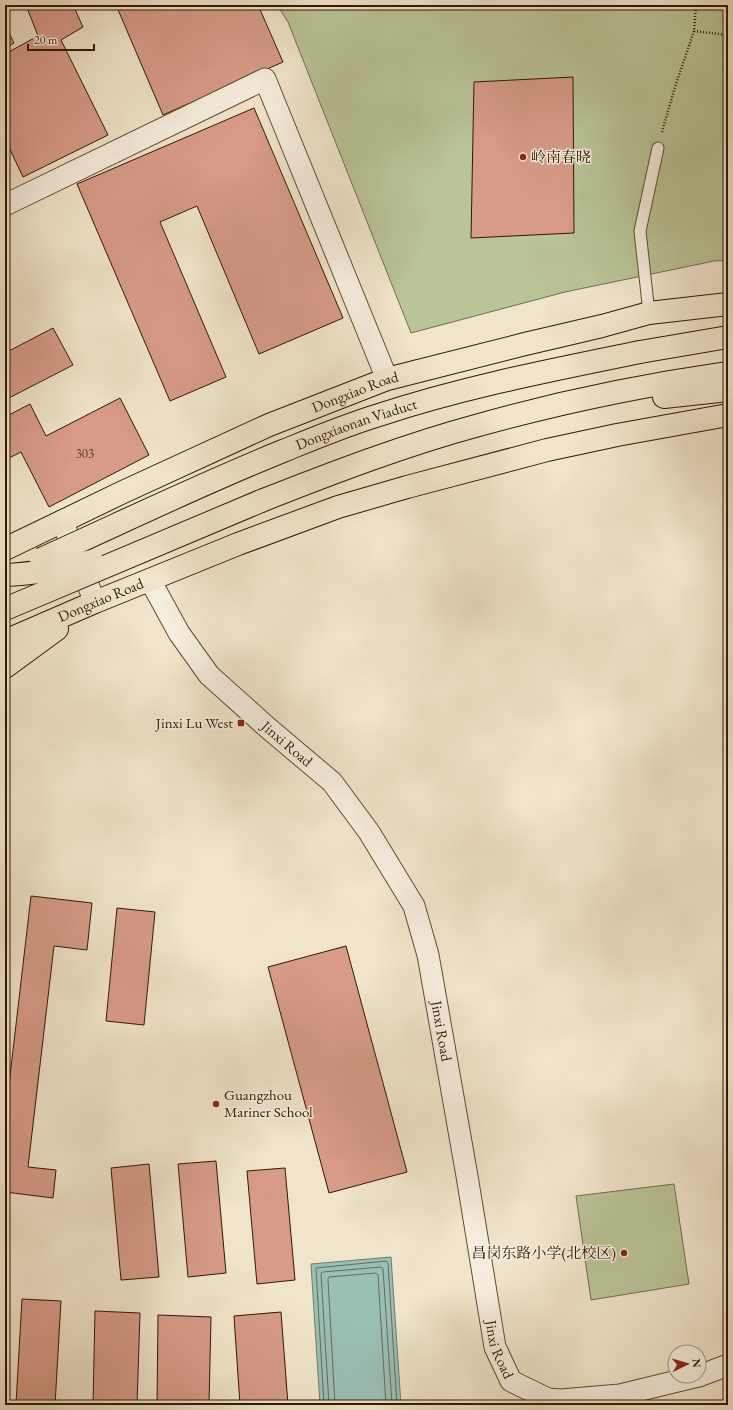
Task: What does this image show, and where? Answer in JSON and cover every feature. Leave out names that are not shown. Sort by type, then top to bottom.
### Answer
[{"type":"main road","name":"Dongxiao Road","points":[[5,548],[269,425],[387,379],[649,313],[727,304]]},
{"type":"main road","name":"Dongxiaonan Viaduct","points":[[5,575],[241,468],[341,428],[379,415],[416,403],[489,384],[640,352],[728,337]]},
{"type":"main road","points":[[5,609],[301,485],[477,425],[530,411],[664,382],[728,373]]},
{"type":"main road","points":[[383,456],[450,437],[529,419],[649,398],[728,390]]},
{"type":"main road","name":"Dongxiao Road","points":[[5,640],[238,544],[324,513],[406,487],[547,450],[617,435],[724,416]]},
{"type":"main road","points":[[5,575],[40,572],[118,554],[261,501]]},
{"type":"main road","points":[[5,581],[41,559]]},
{"type":"main road","points":[[5,667],[32,646],[95,602]]},
{"type":"street","points":[[5,205],[265,79],[387,379]]},
{"type":"street","points":[[62,521],[95,602]]},
{"type":"street","name":"Jinxi Road","points":[[150,580],[179,633],[209,675],[268,728],[332,782],[368,832],[414,906],[428,955],[467,1176],[495,1347],[511,1381],[548,1399],[561,1400],[620,1395],[667,1384]]},
{"type":"street","name":"Jinxi Road","points":[[707,1373],[728,1366]]},
{"type":"lane","points":[[649,313],[640,231],[658,148]]},
{"type":"path","points":[[658,148],[675,87],[694,31],[696,5]]},
{"type":"path","points":[[694,31],[728,35]]},
{"type":"green space","points":[[277,5],[728,5],[728,260],[714,261],[565,292],[411,333],[288,22]]},
{"type":"green space","points":[[674,1184],[689,1284],[591,1300],[576,1196]]},
{"type":"water","points":[[391,1257],[401,1405],[320,1405],[311,1264]]},
{"type":"building","points":[[26,5],[73,5],[83,27],[61,40],[108,135],[23,177],[5,139],[5,54],[38,36]]},
{"type":"building","points":[[116,5],[258,5],[283,62],[163,115]]},
{"type":"building","points":[[5,25],[14,43],[5,48]]},
{"type":"building","name":"岭南春晓","points":[[573,77],[574,233],[471,238],[474,82]]},
{"type":"building","points":[[254,108],[343,318],[259,354],[197,206],[160,222],[226,377],[170,401],[77,184]]},
{"type":"building","points":[[53,328],[73,365],[5,400],[5,353]]},
{"type":"building","points":[[120,398],[149,455],[49,507],[21,452],[5,460],[5,417],[30,404],[46,436]]},
{"type":"building","points":[[31,896],[92,903],[87,950],[54,946],[28,1167],[56,1170],[53,1198],[5,1192],[5,1119]]},
{"type":"building","points":[[117,908],[155,912],[144,1025],[106,1021]]},
{"type":"building","points":[[346,946],[407,1172],[329,1193],[268,967]]},
{"type":"building","points":[[216,1161],[226,1273],[188,1277],[178,1164]]},
{"type":"building","points":[[149,1164],[159,1277],[121,1280],[111,1168]]},
{"type":"building","points":[[285,1168],[295,1280],[257,1284],[247,1171]]},
{"type":"building","points":[[22,1299],[61,1301],[55,1405],[16,1404]]},
{"type":"building","points":[[95,1311],[140,1313],[137,1405],[93,1405]]},
{"type":"building","points":[[281,1312],[288,1405],[240,1405],[234,1316]]},
{"type":"building","points":[[158,1315],[211,1317],[209,1405],[157,1405]]},
{"type":"place","name":"岭南春晓","points":[[523,157]]},
{"type":"place","name":"Jinxi Lu West","points":[[241,723]]},
{"type":"place","name":"Guangzhou Mariner School","points":[[216,1104]]},
{"type":"place","name":"昌岗东路小学(北校区)","points":[[624,1253]]}]
